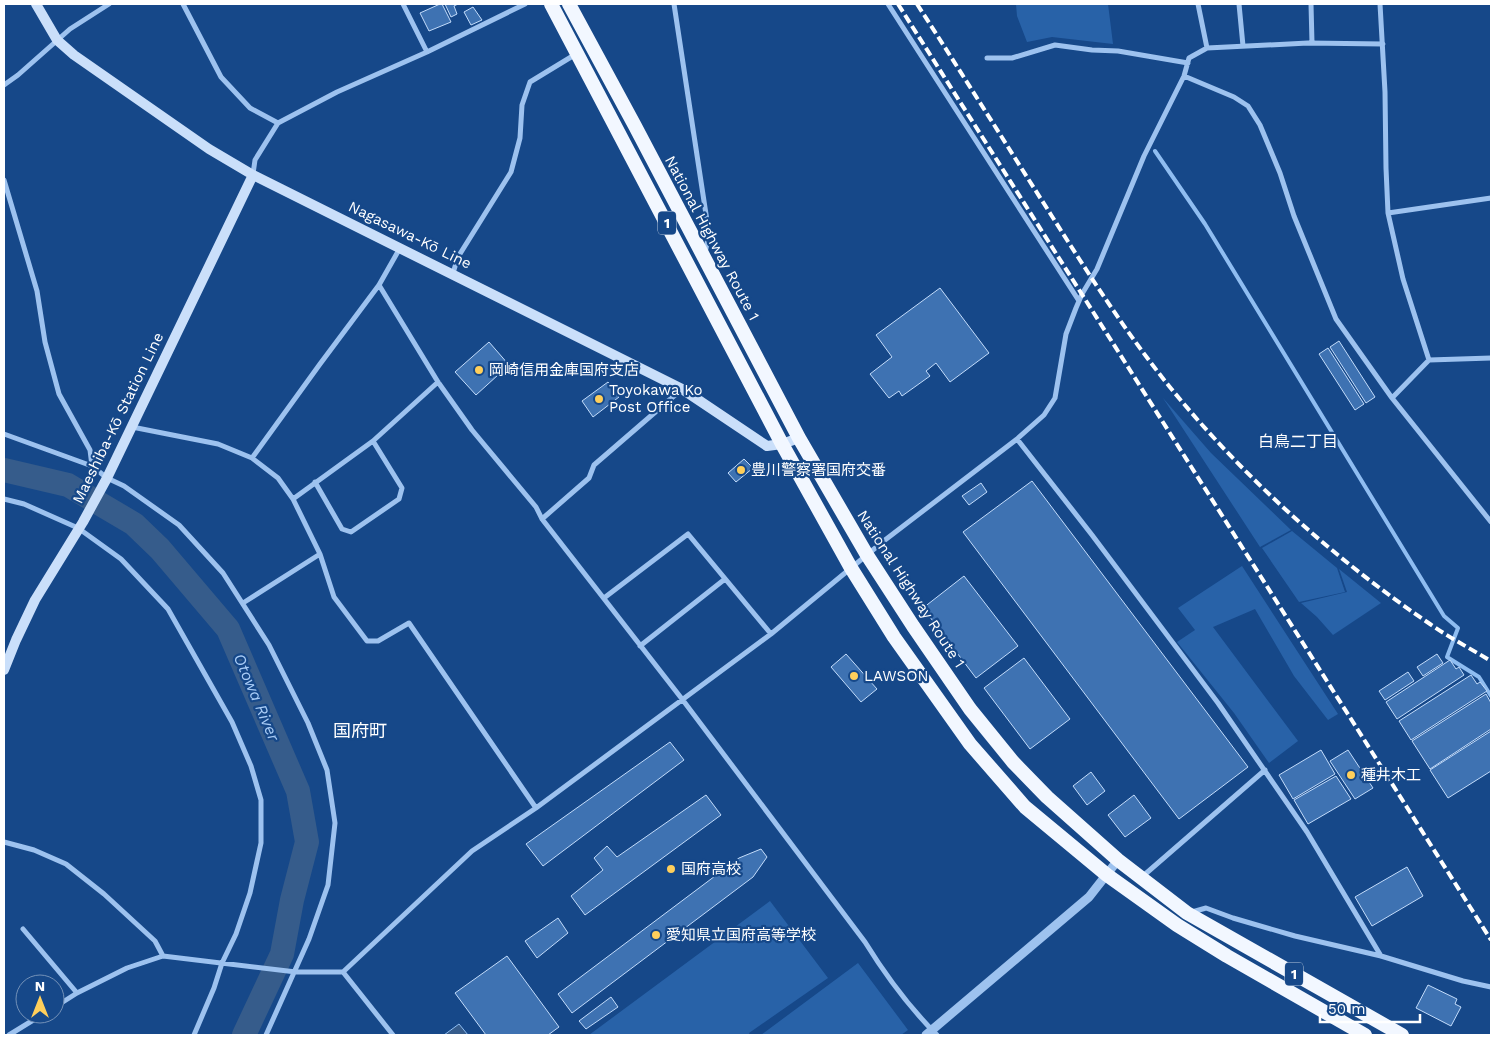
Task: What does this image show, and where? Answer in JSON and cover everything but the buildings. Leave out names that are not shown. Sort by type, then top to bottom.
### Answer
[{"type":"highway","name":"1","points":[[550,4],[782,444],[851,568],[894,638],[970,744],[1025,807],[1107,875],[1177,925],[1218,951],[1366,1035]]},
{"type":"highway","name":"National Highway Route 1","points":[[569,4],[799,438],[867,555],[970,709],[1013,762],[1047,798],[1140,878],[1187,913],[1402,1035]]},
{"type":"main road","name":"Nagasawa-Kō Line","points":[[36,4],[57,40],[74,55],[209,149],[253,175],[453,273],[682,389],[767,446],[782,444],[799,438]]},
{"type":"main road","name":"Maeshiba-Kō Station Line","points":[[4,670],[35,600],[107,478],[253,175]]},
{"type":"street","points":[[4,85],[70,29],[109,4]]},
{"type":"street","points":[[183,4],[221,77],[250,108],[278,124]]},
{"type":"street","points":[[403,4],[427,52]]},
{"type":"street","points":[[253,175],[255,160],[278,124],[337,92],[427,52],[525,4]]},
{"type":"street","points":[[674,4],[709,234],[704,259]]},
{"type":"street","points":[[888,4],[1079,301]]},
{"type":"street","points":[[1198,4],[1206,48]]},
{"type":"street","points":[[1239,4],[1243,46]]},
{"type":"street","points":[[1311,4],[1312,43]]},
{"type":"street","points":[[1380,4],[1388,213],[1403,279],[1429,360]]},
{"type":"street","points":[[65,1000],[127,968],[163,956],[296,972],[344,972],[472,851],[536,808],[771,634],[885,540],[1017,439],[1044,415],[1055,398],[1066,334],[1079,301],[1097,270],[1144,156],[1184,76],[1189,58],[1206,48],[1312,43],[1383,44]]},
{"type":"street","points":[[987,58],[1012,58],[1055,45],[1118,51],[1188,63]]},
{"type":"street","points":[[453,273],[458,257],[511,172],[520,138],[522,105],[530,82],[576,54]]},
{"type":"street","points":[[1184,76],[1234,97],[1248,106],[1260,125],[1280,173],[1294,216],[1336,319],[1392,398],[1491,522]]},
{"type":"street","points":[[4,180],[37,291],[45,342],[59,394],[90,450],[92,466]]},
{"type":"street","points":[[1388,213],[1491,198]]},
{"type":"street","points":[[252,458],[379,285],[400,248]]},
{"type":"street","points":[[379,285],[438,382],[472,430],[536,507],[542,519],[682,699],[865,942],[880,967],[931,1034],[1089,897],[1118,860]]},
{"type":"street","points":[[1392,398],[1429,360],[1491,358]]},
{"type":"street","points":[[293,499],[373,442],[438,382]]},
{"type":"street","points":[[542,519],[589,478],[594,465],[682,389]]},
{"type":"street","points":[[132,427],[218,444],[252,458],[278,478],[293,499],[320,554],[334,597],[367,641],[378,641],[409,623],[536,808]]},
{"type":"street","points":[[4,434],[92,466],[107,478],[124,486],[179,524],[223,573],[243,603],[269,645],[308,723],[327,770],[335,824],[328,885],[296,972],[266,1035]]},
{"type":"street","points":[[1017,439],[1212,695],[1265,770],[1307,832],[1382,956]]},
{"type":"street","points":[[315,482],[342,529],[351,532],[399,498],[402,488],[373,442]]},
{"type":"street","points":[[4,499],[24,504],[81,525],[121,559],[168,609],[232,722],[251,766],[261,800],[260,843],[250,893],[236,934],[222,963],[214,988],[194,1035]]},
{"type":"street","points":[[604,598],[688,534],[771,634]]},
{"type":"street","points":[[243,603],[320,554]]},
{"type":"street","points":[[640,646],[725,579]]},
{"type":"street","points":[[1140,878],[1265,770]]},
{"type":"street","points":[[4,842],[34,850],[66,864],[104,894],[155,941],[163,956]]},
{"type":"street","points":[[1187,913],[1206,908],[1233,918],[1296,936],[1382,956],[1464,982],[1491,987]]},
{"type":"street","points":[[23,929],[77,993]]},
{"type":"street","points":[[344,972],[393,1035]]},
{"type":"street","points":[[9,1035],[27,1024]]},
{"type":"shaded area","points":[[1016,4],[1108,4],[1113,44],[1052,37],[1027,42],[1017,16]]},
{"type":"shaded area","points":[[1163,398],[1211,453],[1291,530],[1260,547]]},
{"type":"shaded area","points":[[1292,531],[1337,568],[1345,592],[1299,602],[1262,548]]},
{"type":"shaded area","points":[[1242,566],[1338,714],[1328,720],[1294,676],[1255,609],[1213,627],[1298,741],[1269,763],[1234,713],[1177,642],[1195,630],[1178,608]]},
{"type":"shaded area","points":[[1339,569],[1381,603],[1333,635],[1301,603],[1347,592]]},
{"type":"shaded area","points":[[770,901],[828,978],[749,1033],[750,1035],[589,1035]]},
{"type":"shaded area","points":[[858,963],[908,1030],[901,1035],[761,1035]]},
{"type":"shaded area","points":[[459,1024],[468,1035],[444,1035]]},
{"type":"waterway","points":[[1155,151],[1205,224],[1444,616],[1458,628],[1447,657],[1479,677],[1491,696]]},
{"type":"waterway","name":"Otowa River","points":[[4,470],[68,485],[134,524],[160,549],[228,629],[298,791],[307,842],[292,900],[282,954],[244,1035]]},
{"type":"railway","points":[[898,4],[1491,940]]},
{"type":"railway","points":[[917,4],[1106,300],[1152,365],[1197,420],[1259,484],[1324,544],[1394,599],[1453,639],[1491,661]]},
{"type":"place","name":"岡崎信用金庫国府支店","points":[[479,370]]},
{"type":"place","name":"Toyokawa Ko Post Office","points":[[599,399]]},
{"type":"place","name":"豊川警察署国府交番","points":[[741,470]]},
{"type":"place","name":"LAWSON","points":[[854,676]]},
{"type":"place","name":"種井木工","points":[[1351,775]]},
{"type":"place","name":"国府高校","points":[[671,869]]},
{"type":"place","name":"愛知県立国府高等学校","points":[[656,935]]},
{"type":"district","name":"白鳥二丁目","points":[[1298,441]]},
{"type":"district","name":"国府町","points":[[360,731]]}]
